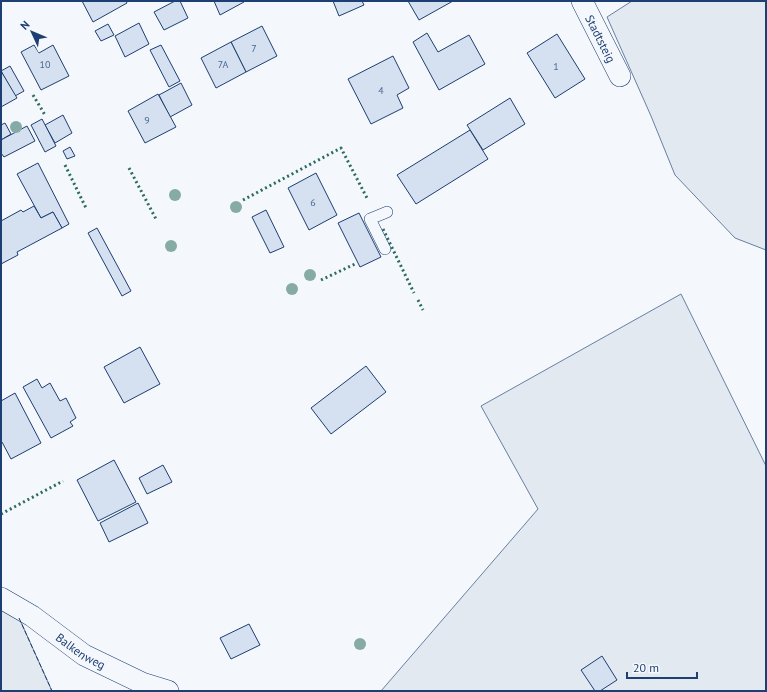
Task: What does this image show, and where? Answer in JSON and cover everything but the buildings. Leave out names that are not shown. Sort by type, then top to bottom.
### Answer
[{"type":"street","name":"Stadtsteig","points":[[582,1],[620,76]]},
{"type":"street","name":"Balkenweg","points":[[1,598],[32,616],[84,655],[142,683],[168,691]]},
{"type":"lane","points":[[385,249],[370,219],[386,212]]},
{"type":"shaded area","points":[[632,1],[766,1],[766,250],[735,238],[675,175],[651,116],[607,17]]},
{"type":"shaded area","points":[[681,294],[766,466],[766,691],[381,691],[538,509],[481,406]]},
{"type":"shaded area","points":[[1,604],[16,611],[52,691],[1,691]]},
{"type":"hedge","points":[[33,95],[45,115]]},
{"type":"hedge","points":[[243,200],[341,148],[368,200]]},
{"type":"hedge","points":[[65,165],[86,208]]},
{"type":"hedge","points":[[129,168],[156,219]]},
{"type":"hedge","points":[[383,229],[414,293]]},
{"type":"hedge","points":[[321,280],[355,264]]},
{"type":"hedge","points":[[418,300],[423,310]]},
{"type":"hedge","points":[[1,514],[63,481]]},
{"type":"fence","points":[[19,618],[52,691]]}]
